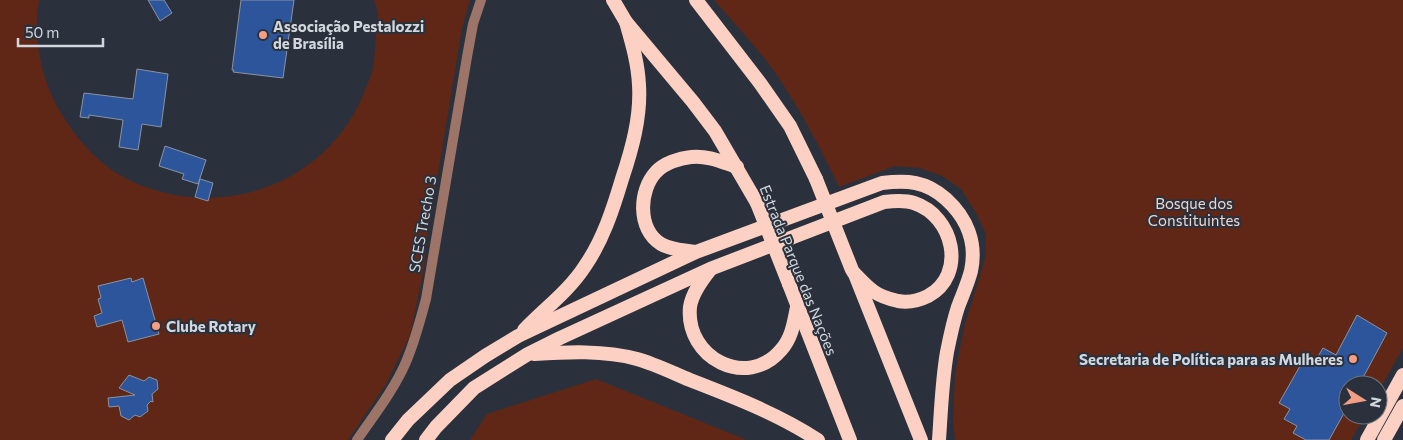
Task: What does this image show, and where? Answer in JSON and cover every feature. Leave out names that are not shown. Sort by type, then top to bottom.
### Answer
[{"type":"highway","name":"Estrada Parque das Nações","points":[[613,0],[626,22],[716,131],[757,203],[850,440]]},
{"type":"highway","points":[[696,0],[760,83],[790,126],[816,179],[921,440]]},
{"type":"highway","points":[[518,336],[564,292],[584,268],[599,242],[614,205],[637,122],[640,87],[636,59],[626,22]]},
{"type":"highway","points":[[696,252],[674,249],[660,243],[648,230],[643,214],[644,198],[648,183],[657,171],[672,162],[692,157],[710,158],[737,167]]},
{"type":"highway","points":[[392,440],[408,420],[450,380],[518,336],[696,252],[882,183],[901,181],[923,185],[941,195],[957,209],[968,227],[972,249],[971,270],[957,310],[947,354],[941,399],[940,440]]},
{"type":"highway","points":[[426,440],[474,388],[528,354],[710,269],[884,202],[913,202],[929,210],[942,223],[951,242],[950,265],[944,282],[936,292],[921,300],[905,302],[887,298],[874,292],[853,271]]},
{"type":"highway","points":[[710,269],[699,284],[690,305],[690,320],[696,340],[707,355],[724,364],[745,369],[764,364],[781,350],[791,334],[797,307]]},
{"type":"highway","points":[[528,354],[579,352],[636,359],[752,404],[798,427],[818,440]]},
{"type":"highway","points":[[1367,440],[1403,375]]},
{"type":"highway","points":[[1384,440],[1403,406]]},
{"type":"street","name":"SCES Trecho 3","points":[[357,440],[388,394],[401,371],[416,337],[426,299],[473,24],[481,0]]},
{"type":"green space","points":[[0,0],[39,0],[37,15],[38,45],[40,60],[49,90],[63,116],[90,152],[108,167],[127,179],[163,192],[199,198],[235,196],[269,186],[300,170],[328,148],[350,119],[372,72],[378,17],[374,0],[470,0],[462,28],[424,269],[410,335],[386,384],[348,440],[0,440]]},
{"type":"green space","name":"Bosque dos Constituintes","points":[[714,0],[1403,0],[1403,348],[1388,375],[1338,375],[1338,425],[1359,425],[1351,440],[955,440],[953,421],[955,373],[965,324],[985,259],[986,234],[976,213],[961,189],[942,176],[920,168],[895,166],[839,187],[808,126],[781,81],[758,50]]},
{"type":"green space","points":[[596,379],[747,440],[470,440],[487,414]]},
{"type":"building","points":[[148,0],[164,0],[172,13],[160,21]]},
{"type":"building","name":"Associação Pestalozzi de Brasília","points":[[241,0],[294,0],[283,78],[233,72]]},
{"type":"building","points":[[137,69],[168,74],[161,127],[142,124],[138,150],[119,147],[123,120],[89,115],[89,118],[80,117],[84,93],[133,99]]},
{"type":"building","points":[[165,146],[206,160],[198,184],[182,179],[184,174],[159,166]]},
{"type":"building","points":[[200,179],[213,183],[208,201],[195,197]]},
{"type":"building","points":[[131,278],[132,282],[143,278],[159,334],[128,342],[122,320],[97,327],[94,316],[102,313],[98,299],[101,298],[98,286]]},
{"type":"building","name":"Secretaria de Política para as Mulheres","points":[[1357,315],[1387,333],[1364,375],[1338,375],[1338,424],[1329,440],[1306,440],[1293,433],[1297,426],[1284,419],[1290,409],[1279,403],[1304,359],[1313,365],[1323,348],[1336,355]]},
{"type":"building","points":[[129,375],[144,381],[149,377],[157,380],[158,389],[152,394],[153,402],[151,401],[147,405],[148,411],[140,417],[135,415],[129,420],[121,416],[119,406],[109,407],[108,398],[135,395],[119,388]]},
{"type":"place","name":"Associação Pestalozzi de Brasília","points":[[263,35]]},
{"type":"place","name":"Clube Rotary","points":[[156,326]]},
{"type":"place","name":"Secretaria de Política para as Mulheres","points":[[1353,359]]}]
